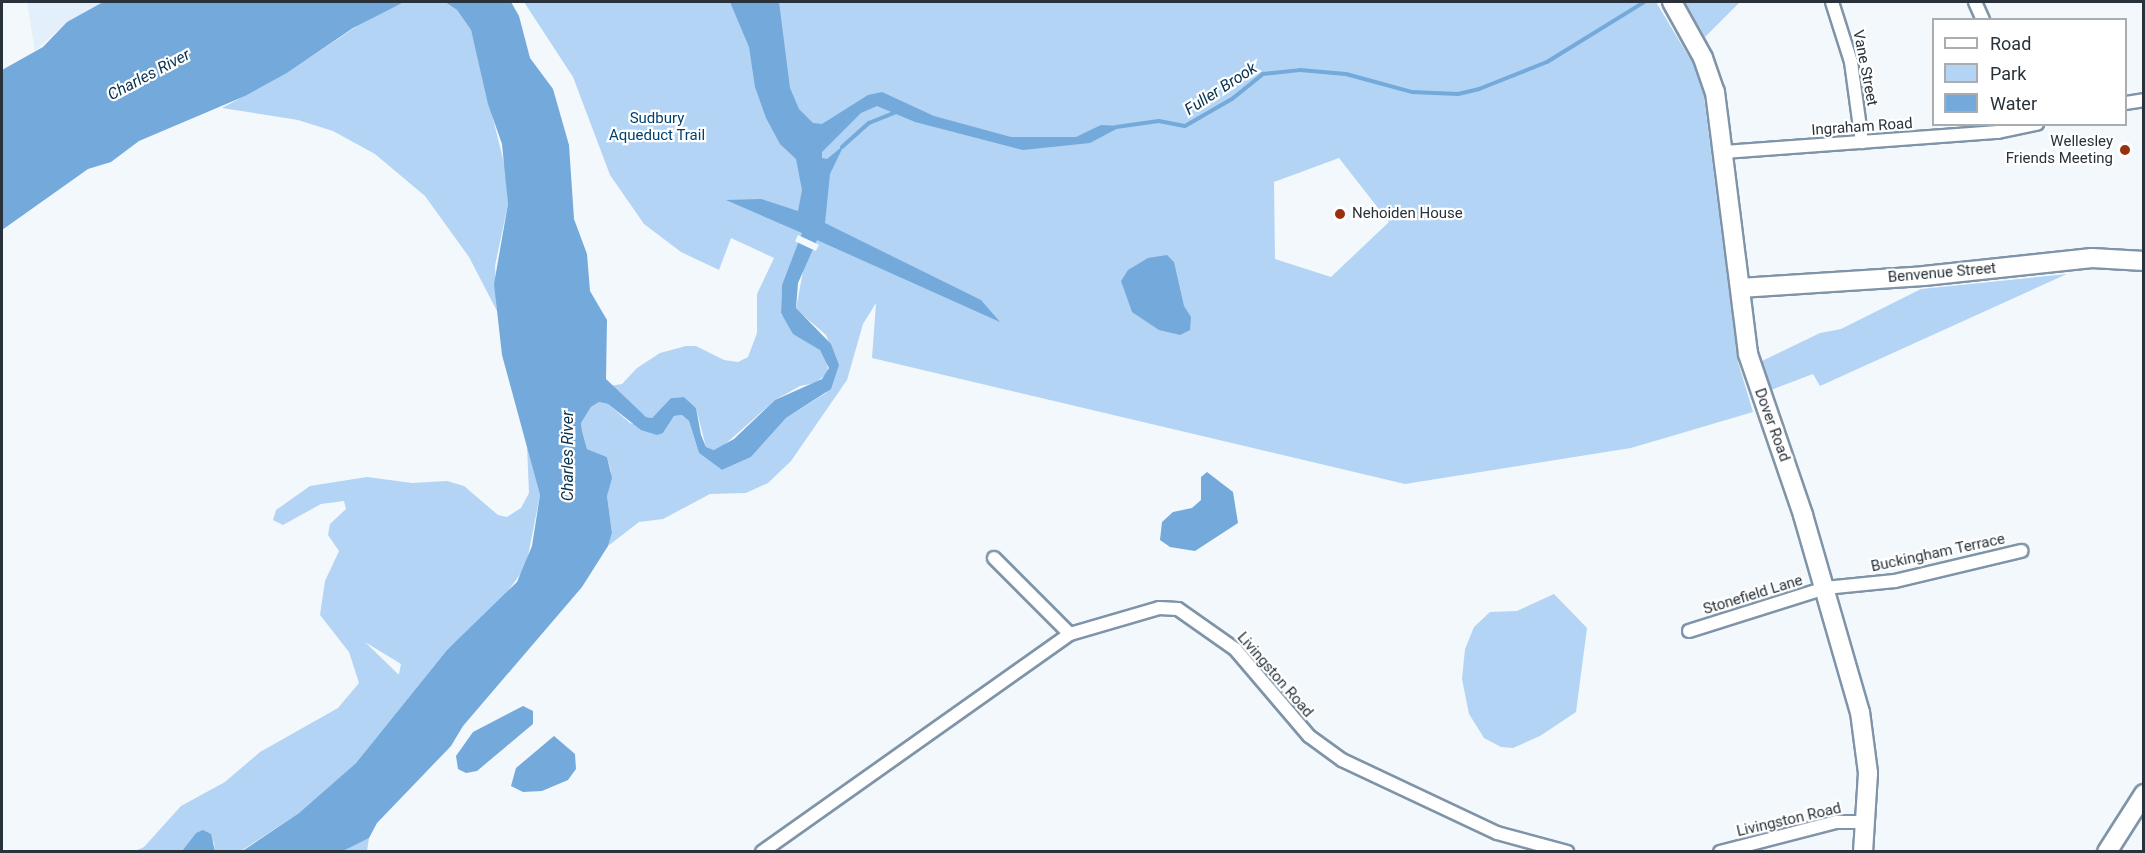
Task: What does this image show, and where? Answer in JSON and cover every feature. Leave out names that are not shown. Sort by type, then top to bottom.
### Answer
[{"type":"street","name":"Dover Road","points":[[1672,2],[1712,81],[1724,152],[1752,369],[1825,588],[1864,728],[1868,773],[1863,852]]},
{"type":"street","name":"Vane Street","points":[[1832,2],[1851,62],[1862,142]]},
{"type":"street","points":[[1975,2],[1982,18]]},
{"type":"street","points":[[2127,103],[2144,100]]},
{"type":"street","name":"Ingraham Road","points":[[1724,152],[1998,132],[2027,126]]},
{"type":"street","name":"Benvenue Street","points":[[1740,288],[1924,276],[2084,258],[2144,261]]},
{"type":"street","name":"Buckingham Terrace","points":[[1825,588],[1895,581],[2021,550]]},
{"type":"street","points":[[994,558],[1070,634]]},
{"type":"street","name":"Stonefield Lane","points":[[1689,631],[1825,588]]},
{"type":"street","name":"Livingston Road","points":[[762,852],[1070,634],[1133,613],[1178,609],[1235,649],[1309,736],[1342,760],[1497,833],[1567,852]]},
{"type":"street","points":[[2107,852],[2141,804]]},
{"type":"street","name":"Livingston Road","points":[[1720,852],[1836,822],[1865,822]]},
{"type":"shaded area","points":[[27,2],[103,2],[67,22],[35,51]]},
{"type":"green space","points":[[404,2],[445,2],[457,10],[471,30],[505,167],[508,204],[495,266],[497,311],[469,257],[425,196],[375,154],[333,131],[298,120],[222,108],[287,73],[369,18]]},
{"type":"green space","name":"Sudbury Aqueduct Trail","points":[[524,2],[1656,2],[1692,62],[1703,89],[1738,362],[1753,412],[1631,448],[1405,484],[872,358],[876,303],[863,324],[847,380],[791,461],[768,483],[746,493],[710,494],[663,519],[639,522],[608,546],[612,533],[607,496],[611,471],[607,457],[587,449],[581,423],[591,407],[599,402],[608,404],[630,423],[663,433],[674,416],[682,415],[689,421],[699,453],[722,470],[751,457],[786,418],[826,393],[838,365],[826,335],[796,309],[803,271],[789,268],[782,285],[781,314],[820,350],[827,359],[828,373],[815,383],[800,386],[775,400],[722,447],[714,450],[706,447],[696,408],[684,397],[671,398],[652,418],[646,417],[610,386],[622,384],[637,368],[660,353],[686,346],[696,346],[724,360],[738,362],[748,357],[757,333],[757,294],[774,258],[731,238],[719,270],[681,252],[644,224],[610,175],[573,77]],"holes":[[[1339,158],[1389,222],[1331,277],[1275,259],[1274,182]]]},
{"type":"green space","points":[[1685,2],[1740,2],[1705,37]]},
{"type":"green space","points":[[2067,274],[1820,386],[1813,374],[1771,390],[1762,361],[1820,333],[1841,329],[1921,289]]},
{"type":"green space","points":[[527,446],[540,495],[526,566],[500,602],[447,650],[356,763],[299,813],[241,851],[215,851],[214,842],[196,833],[182,851],[133,852],[144,847],[181,806],[225,782],[260,752],[338,708],[359,683],[349,652],[320,615],[325,581],[339,551],[328,535],[330,524],[346,509],[344,501],[321,504],[283,525],[273,520],[276,510],[310,486],[367,477],[412,483],[447,481],[464,486],[498,515],[507,517],[521,508],[529,493]],"holes":[[[365,642],[401,664],[398,674]]]},
{"type":"green space","points":[[1554,594],[1587,628],[1576,712],[1540,736],[1513,748],[1501,747],[1484,738],[1469,714],[1462,679],[1465,649],[1474,627],[1490,612],[1517,611]]},
{"type":"green space","points":[[369,838],[367,851],[343,852],[351,846]]},
{"type":"water","name":"Charles River","points":[[103,2],[404,2],[353,28],[287,73],[245,96],[139,141],[111,162],[88,169],[2,230],[2,70],[43,47],[67,22]]},
{"type":"water","name":"Charles River","points":[[445,2],[511,2],[519,16],[530,58],[553,89],[569,145],[574,219],[587,254],[590,291],[607,320],[606,379],[646,417],[652,418],[671,398],[684,397],[696,408],[701,435],[706,447],[714,450],[734,439],[775,400],[822,379],[829,368],[820,350],[793,334],[781,313],[782,285],[802,233],[726,200],[761,199],[798,211],[802,190],[796,159],[780,144],[766,118],[755,87],[749,47],[730,2],[779,2],[790,88],[799,109],[813,123],[822,124],[868,95],[882,92],[934,116],[1011,137],[1076,137],[1101,125],[1122,126],[1090,143],[1023,150],[915,122],[877,106],[861,113],[822,152],[822,158],[827,159],[844,145],[830,174],[825,223],[981,300],[1000,322],[817,240],[798,283],[796,308],[831,344],[839,365],[831,389],[786,418],[751,457],[722,470],[699,453],[689,421],[682,415],[674,416],[663,433],[657,435],[641,430],[608,404],[599,402],[591,407],[581,423],[582,431],[587,449],[607,457],[612,478],[607,496],[612,533],[608,546],[582,587],[463,726],[451,746],[377,823],[369,838],[343,851],[241,852],[299,813],[356,763],[447,650],[517,582],[532,546],[540,495],[502,355],[494,284],[508,204],[502,144],[488,104],[471,30],[457,10]]},
{"type":"water","points":[[1167,255],[1174,262],[1184,306],[1191,317],[1190,330],[1180,335],[1159,330],[1132,312],[1121,281],[1128,270],[1148,258]]},
{"type":"water","points":[[1207,472],[1233,492],[1238,523],[1195,551],[1170,547],[1160,540],[1162,522],[1173,512],[1192,508],[1201,500],[1201,477]]},
{"type":"water","points":[[523,706],[533,711],[533,724],[477,771],[466,773],[458,769],[456,756],[473,732]]},
{"type":"water","points":[[554,736],[575,754],[576,769],[568,780],[542,791],[523,792],[511,786],[516,768]]},
{"type":"water","points":[[203,830],[211,834],[215,851],[182,851],[196,833]]},
{"type":"pier","points":[[798,235],[819,245],[816,251],[795,241]]},
{"type":"waterway","name":"Fuller Brook","points":[[1116,127],[1159,121],[1185,126],[1232,99],[1263,74],[1300,70],[1346,74],[1412,92],[1458,94],[1479,89],[1547,62],[1644,2]]},
{"type":"waterway","name":"Fuller Brook","points":[[842,147],[869,123],[898,111]]},
{"type":"place","name":"Wellesley Friends Meeting","points":[[2125,150]]},
{"type":"place","name":"Nehoiden House","points":[[1340,214]]}]
